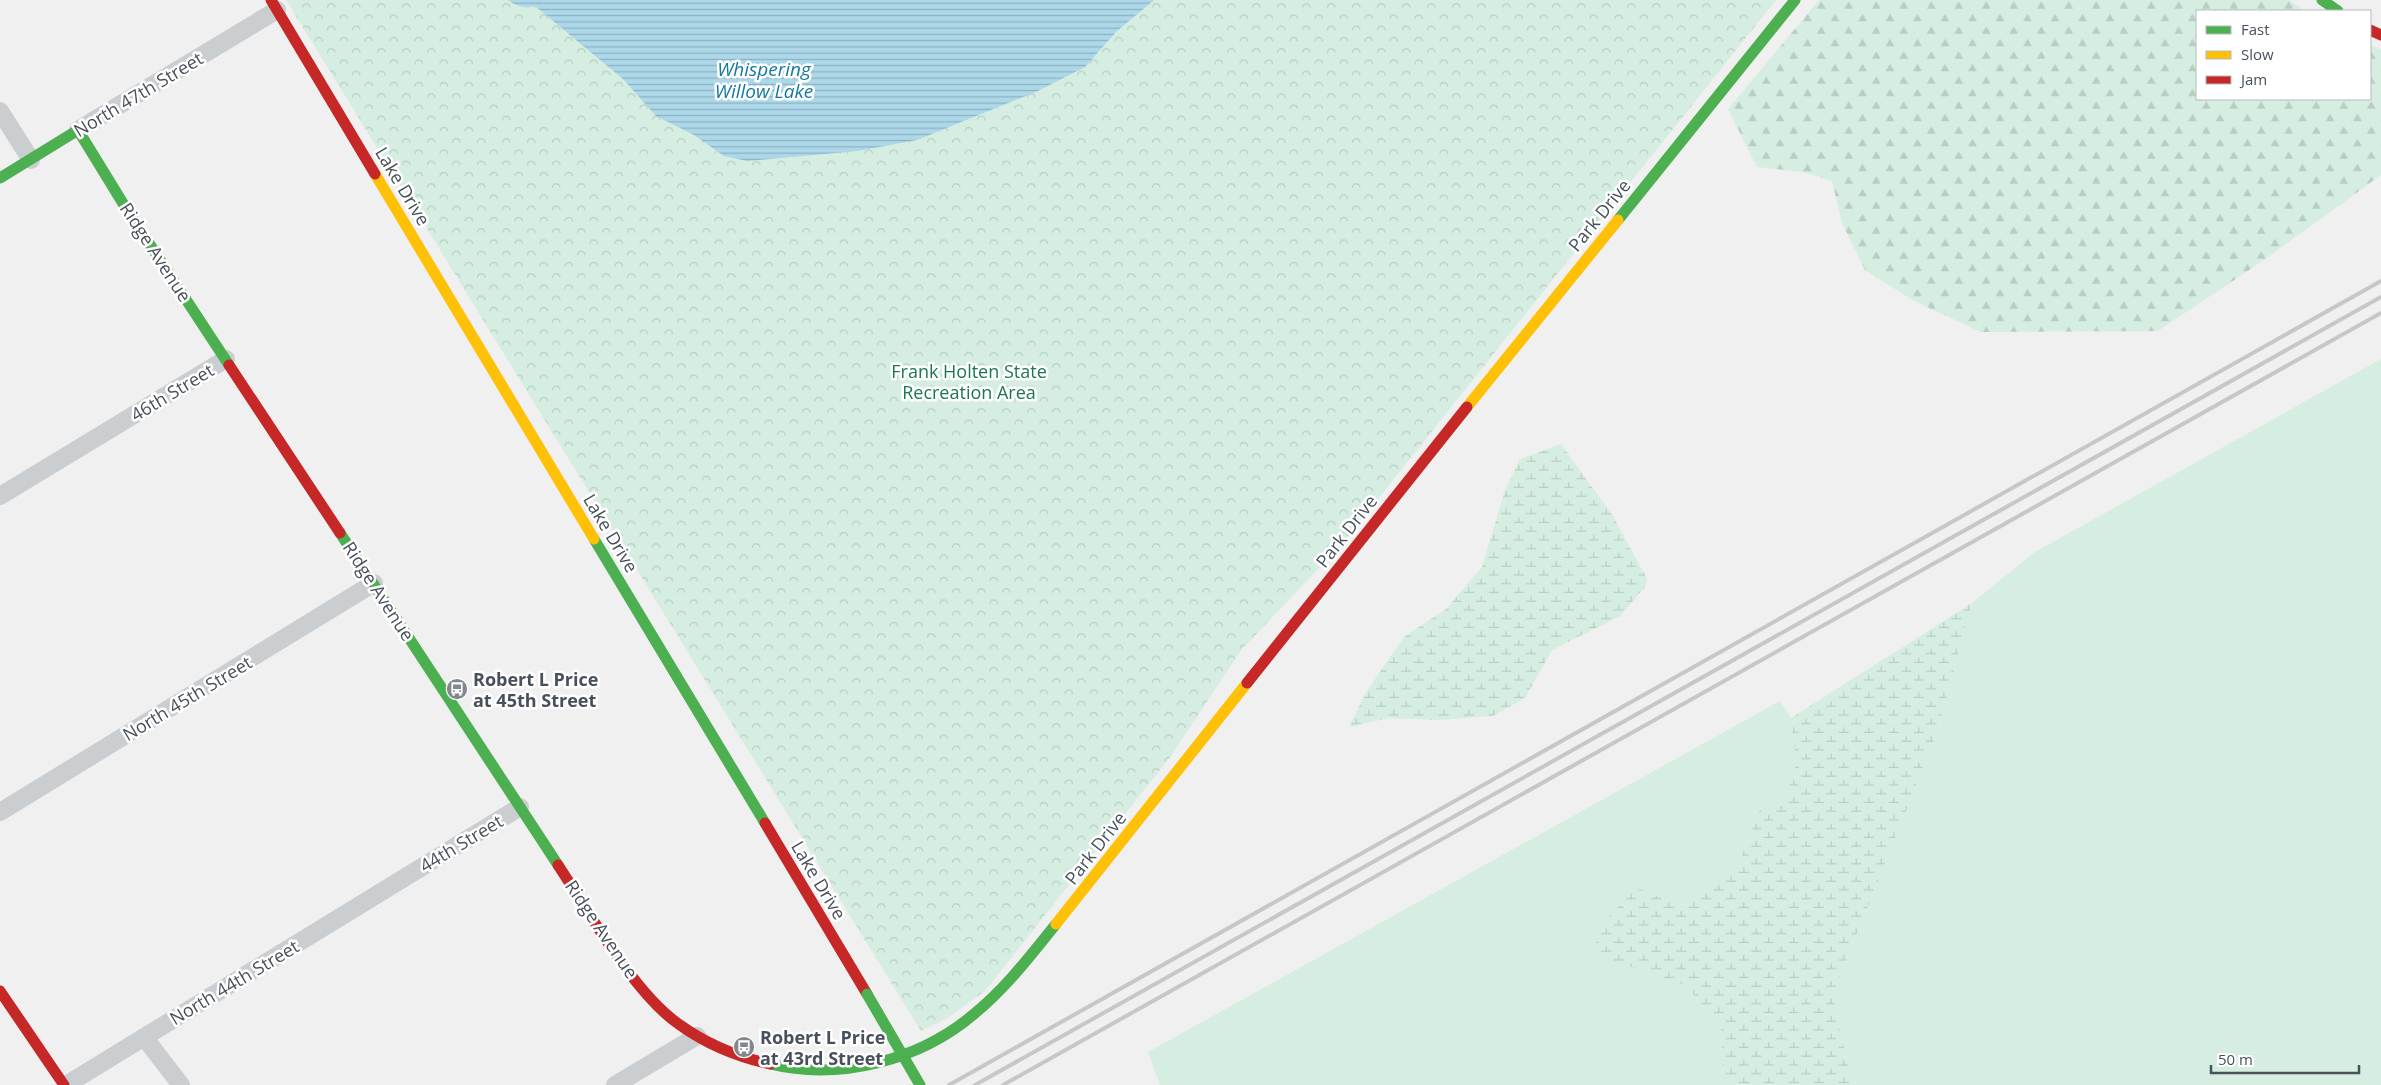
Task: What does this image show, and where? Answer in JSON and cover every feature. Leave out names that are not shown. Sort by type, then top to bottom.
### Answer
[{"type":"street","name":"Park Drive","points":[[697,1036],[722,1050],[745,1059],[798,1070],[848,1071],[873,1066],[939,1039],[976,1013],[1015,975],[1038,948],[1444,434],[1795,0]]},
{"type":"street","points":[[2322,0],[2337,10]]},
{"type":"street","name":"North 47th Street","points":[[0,178],[274,5]]},
{"type":"street","name":"Lake Drive","points":[[274,5],[920,1085]]},
{"type":"street","points":[[0,111],[31,160]]},
{"type":"street","name":"Ridge Avenue","points":[[78,130],[124,205],[623,964],[664,1011],[697,1036]]},
{"type":"street","name":"46th Street","points":[[0,496],[226,359]]},
{"type":"street","name":"North 45th Street","points":[[0,812],[374,583]]},
{"type":"street","name":"44th Street","points":[[402,879],[520,807]]},
{"type":"street","name":"North 44th Street","points":[[65,1085],[402,879]]},
{"type":"street","points":[[0,991],[65,1085]]},
{"type":"street","points":[[615,1085],[697,1036]]},
{"type":"street","points":[[144,1037],[181,1085]]},
{"type":"green space","name":"Frank Holten State Recreation Area","points":[[286,0],[1776,0],[1342,544],[1241,650],[1171,756],[985,991],[948,1018],[921,1031]]},
{"type":"green space","points":[[1819,0],[2289,0],[2304,10],[2196,10],[2196,100],[2371,100],[2371,45],[2381,50],[2381,175],[2264,260],[2158,331],[1981,332],[1914,301],[1865,270],[1842,223],[1832,181],[1803,172],[1757,167],[1728,109]]},
{"type":"green space","points":[[2381,359],[2381,1085],[1852,1085],[1833,995],[1938,730],[1972,603],[2035,552]]},
{"type":"green space","points":[[1561,444],[1613,516],[1647,579],[1645,587],[1620,616],[1552,650],[1525,698],[1493,716],[1438,720],[1389,718],[1349,727],[1366,692],[1404,637],[1446,609],[1482,567],[1505,490],[1520,459]]},
{"type":"green space","points":[[1972,603],[1938,730],[1833,995],[1852,1085],[1733,1085],[1723,1080],[1721,1028],[1687,986],[1591,953],[1610,916],[1636,888],[1681,905],[1740,860],[1760,809],[1785,799],[1796,764],[1791,718]]},
{"type":"green space","points":[[1780,701],[1791,718],[1796,764],[1785,799],[1760,809],[1740,860],[1681,905],[1591,952],[1687,986],[1721,1028],[1723,1080],[1733,1085],[1160,1085],[1148,1052]]},
{"type":"water","name":"Whispering Willow Lake","points":[[508,0],[1154,0],[1116,32],[1085,67],[1038,91],[917,140],[858,151],[747,161],[724,156],[694,135],[656,116],[623,79],[535,6],[521,6]]},
{"type":"railway","points":[[949,1085],[2381,281]]},
{"type":"railway","points":[[975,1085],[2381,297]]},
{"type":"railway","points":[[1003,1085],[2381,313]]},
{"type":"traffic: fast","points":[[1618,220],[1795,0]]},
{"type":"traffic: fast","points":[[2322,0],[2337,10]]},
{"type":"traffic: fast","points":[[0,178],[78,130],[124,205],[229,365]]},
{"type":"traffic: fast","points":[[340,533],[558,865]]},
{"type":"traffic: fast","points":[[594,539],[765,823]]},
{"type":"traffic: fast","points":[[770,1064],[797,1069],[851,1068],[878,1063],[904,1055],[929,1044],[953,1030],[986,1004],[1017,971],[1056,924]]},
{"type":"traffic: fast","points":[[867,994],[920,1085]]},
{"type":"traffic: slow","points":[[375,174],[594,539]]},
{"type":"traffic: slow","points":[[1467,407],[1618,220]]},
{"type":"traffic: slow","points":[[1056,924],[1247,683]]},
{"type":"traffic: jam","points":[[271,0],[375,174]]},
{"type":"traffic: jam","points":[[2371,30],[2381,35]]},
{"type":"traffic: jam","points":[[229,365],[340,533]]},
{"type":"traffic: jam","points":[[1247,683],[1467,407]]},
{"type":"traffic: jam","points":[[765,823],[867,994]]},
{"type":"traffic: jam","points":[[558,865],[613,951],[646,994],[663,1011],[680,1025],[712,1044],[746,1058],[770,1064]]},
{"type":"traffic: jam","points":[[0,991],[64,1085]]},
{"type":"place","name":"Robert L Price at 45th Street","points":[[457,689]]},
{"type":"place","name":"Robert L Price at 43rd Street","points":[[744,1047]]}]
